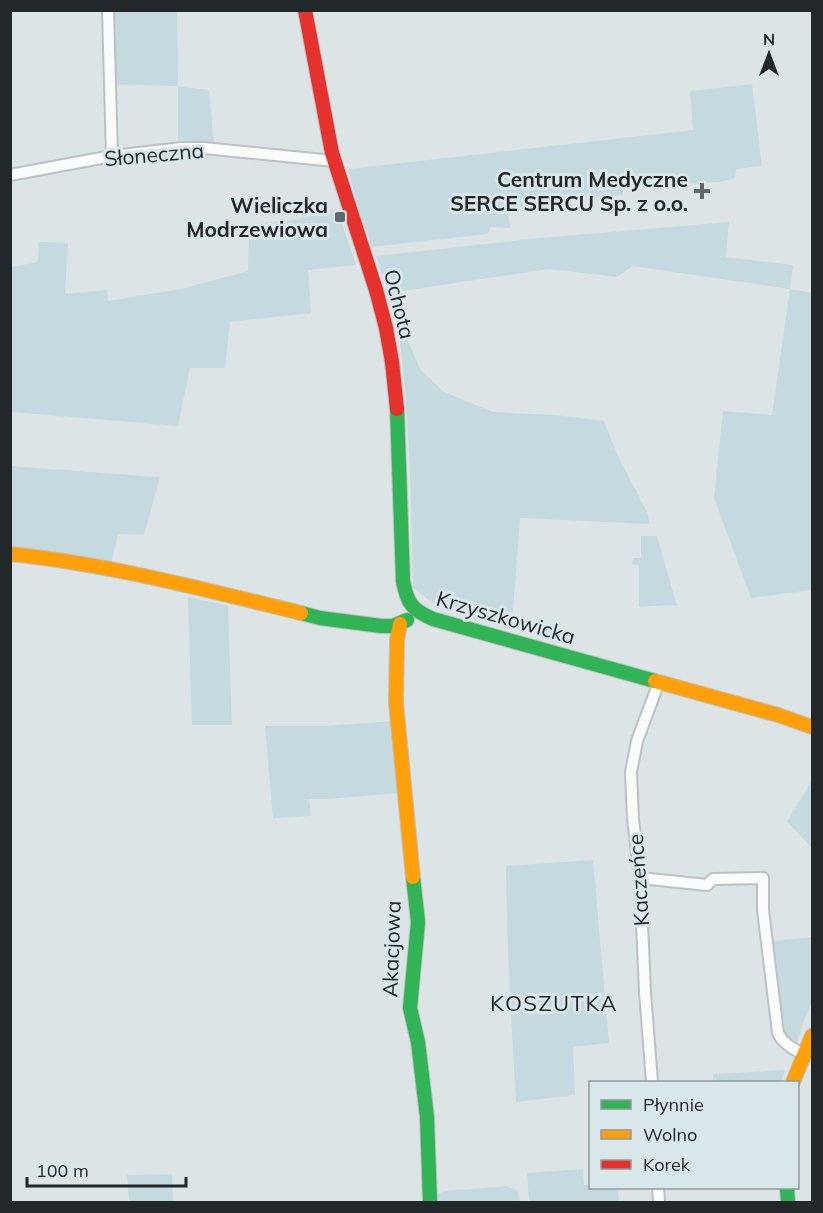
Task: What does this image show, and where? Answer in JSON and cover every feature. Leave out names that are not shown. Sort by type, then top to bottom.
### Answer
[{"type":"street","points":[[108,10],[112,156]]},
{"type":"street","name":"Ochota","points":[[305,10],[334,161],[387,331],[397,411],[403,581],[408,601],[416,612]]},
{"type":"street","name":"Słoneczna","points":[[10,175],[112,156],[182,148],[204,148],[334,161]]},
{"type":"street","points":[[10,554],[51,558],[185,585],[320,618],[393,627],[400,624]]},
{"type":"street","name":"Krzyszkowicka","points":[[400,624],[416,612],[433,619],[778,715],[813,727]]},
{"type":"street","name":"Akacjowa","points":[[400,624],[397,640],[396,702],[418,922],[410,1008],[418,1042],[423,1082],[430,1203]]},
{"type":"street","name":"Kaczeńce","points":[[652,1081],[640,878],[631,772],[637,741],[659,682]]},
{"type":"street","points":[[640,878],[707,885],[713,879],[762,878],[763,910],[778,1033],[785,1044],[804,1055]]},
{"type":"street","points":[[794,1081],[813,1036]]},
{"type":"shaded area","points":[[111,11],[177,11],[178,86],[106,84]]},
{"type":"shaded area","points":[[752,84],[762,166],[736,169],[735,178],[720,182],[622,187],[623,195],[508,208],[510,228],[490,227],[488,234],[372,247],[359,211],[348,169],[693,130],[690,91]]},
{"type":"shaded area","points":[[178,86],[209,90],[214,144],[178,140]]},
{"type":"shaded area","points":[[337,209],[356,265],[308,270],[311,313],[230,322],[225,368],[190,368],[178,426],[11,412],[11,267],[38,262],[39,242],[68,243],[65,294],[107,290],[108,301],[181,289],[248,271],[249,224],[295,220]]},
{"type":"shaded area","points":[[729,222],[726,257],[793,265],[790,289],[632,266],[617,277],[549,269],[389,293],[376,256],[539,238]]},
{"type":"shaded area","points":[[790,289],[812,293],[812,590],[751,598],[714,498],[723,411],[772,415]]},
{"type":"shaded area","points":[[405,334],[420,369],[444,392],[493,412],[556,415],[604,421],[618,456],[648,514],[649,524],[520,518],[512,623],[437,606],[413,588],[408,429],[399,335]]},
{"type":"shaded area","points":[[10,466],[160,477],[144,535],[118,534],[111,565],[11,548]]},
{"type":"shaded area","points":[[641,536],[657,536],[677,606],[639,607],[639,565],[632,564],[633,558],[641,558]]},
{"type":"shaded area","points":[[188,597],[228,606],[232,725],[192,725]]},
{"type":"shaded area","points":[[393,721],[399,793],[309,799],[311,816],[273,818],[265,726],[326,726]]},
{"type":"shaded area","points":[[812,780],[812,848],[787,822]]},
{"type":"shaded area","points":[[593,860],[609,1043],[573,1047],[575,1095],[516,1102],[506,866]]},
{"type":"shaded area","points":[[812,937],[812,1002],[797,1042],[788,1040],[784,1026],[773,941]]},
{"type":"shaded area","points":[[785,1070],[781,1081],[713,1081],[713,1074]]},
{"type":"shaded area","points":[[583,1169],[584,1185],[589,1185],[589,1189],[618,1189],[619,1202],[529,1202],[527,1173]]},
{"type":"shaded area","points":[[172,1174],[173,1202],[129,1202],[127,1175]]},
{"type":"shaded area","points":[[507,1186],[518,1191],[520,1202],[437,1202],[437,1195],[444,1191]]},
{"type":"traffic: fast","points":[[397,409],[403,581],[406,595],[415,609],[433,619],[655,681]]},
{"type":"traffic: fast","points":[[301,613],[320,618],[381,626],[393,626],[407,620]]},
{"type":"traffic: fast","points":[[413,877],[418,922],[410,1008],[418,1042],[427,1117],[430,1202]]},
{"type":"traffic: fast","points":[[787,1189],[788,1202]]},
{"type":"traffic: slow","points":[[10,554],[120,571],[301,613]]},
{"type":"traffic: slow","points":[[400,624],[397,640],[396,703],[413,877]]},
{"type":"traffic: slow","points":[[655,681],[778,715],[812,727]]},
{"type":"traffic: slow","points":[[793,1081],[812,1036]]},
{"type":"traffic: jam","points":[[305,10],[332,153],[386,328],[397,409]]},
{"type":"place","name":"Centrum Medyczne SERCE SERCU Sp. z o.o.","points":[[702,191]]},
{"type":"place","name":"Wieliczka Modrzewiowa","points":[[340,217]]},
{"type":"district","name":"KOSZUTKA","points":[[554,1003]]}]
